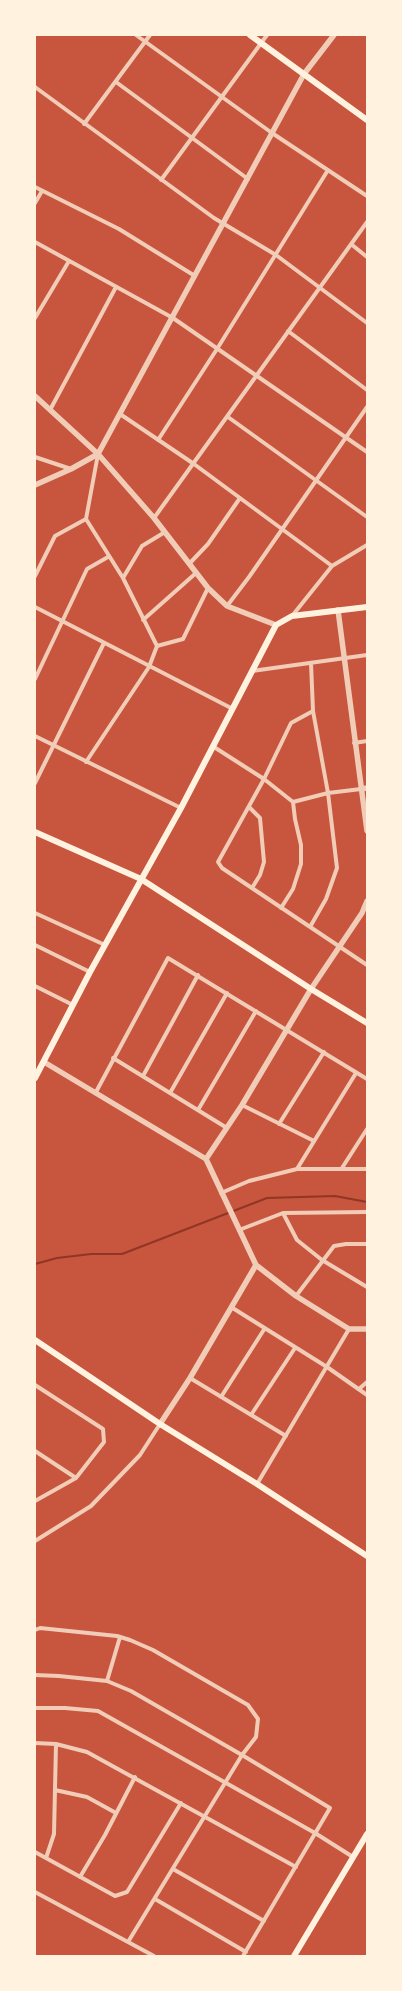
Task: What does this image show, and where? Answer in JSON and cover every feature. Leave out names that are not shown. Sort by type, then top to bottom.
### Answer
[{"type":"main road","points":[[250,35],[366,118]]},
{"type":"main road","points":[[35,1078],[90,972],[214,748],[276,625],[292,616],[367,607]]},
{"type":"main road","points":[[35,832],[141,880],[311,989],[367,1023]]},
{"type":"main road","points":[[35,1340],[160,1424],[257,1484],[367,1556]]},
{"type":"main road","points":[[294,1956],[367,1834]]},
{"type":"street","points":[[136,35],[222,95],[272,133],[367,196]]},
{"type":"street","points":[[84,124],[150,35]]},
{"type":"street","points":[[161,180],[267,35]]},
{"type":"street","points":[[86,762],[149,667],[156,646],[123,578],[108,557],[86,519],[98,454],[196,276],[304,74],[334,35]]},
{"type":"street","points":[[116,82],[248,179]]},
{"type":"street","points":[[35,87],[214,218],[276,255],[367,323]]},
{"type":"street","points":[[158,440],[217,349],[328,170]]},
{"type":"street","points":[[35,187],[119,229],[196,276]]},
{"type":"street","points":[[35,203],[42,191]]},
{"type":"street","points":[[154,518],[367,222]]},
{"type":"street","points":[[35,242],[173,318],[367,452]]},
{"type":"street","points":[[351,244],[367,257]]},
{"type":"street","points":[[35,318],[69,261]]},
{"type":"street","points":[[50,410],[116,287]]},
{"type":"street","points":[[288,330],[367,390]]},
{"type":"street","points":[[35,396],[98,454],[154,518],[208,588],[226,606],[276,625]]},
{"type":"street","points":[[226,606],[249,577],[367,407]]},
{"type":"street","points":[[120,414],[194,464],[332,566]]},
{"type":"street","points":[[228,417],[367,517]]},
{"type":"street","points":[[35,485],[71,469],[98,454]]},
{"type":"street","points":[[35,457],[71,469]]},
{"type":"street","points":[[189,564],[208,544],[240,498]]},
{"type":"street","points":[[35,576],[55,536],[86,519]]},
{"type":"street","points":[[123,578],[142,546],[165,532]]},
{"type":"street","points":[[292,616],[332,566],[367,545]]},
{"type":"street","points":[[35,679],[86,569],[108,557]]},
{"type":"street","points":[[143,620],[196,573]]},
{"type":"street","points":[[156,646],[183,639],[208,588]]},
{"type":"street","points":[[35,607],[233,709]]},
{"type":"street","points":[[338,610],[354,743],[364,789],[367,828]]},
{"type":"street","points":[[35,783],[104,643]]},
{"type":"street","points":[[252,671],[367,655]]},
{"type":"street","points":[[310,927],[326,899],[337,868],[328,793],[313,711],[311,663]]},
{"type":"street","points":[[313,711],[291,722],[264,779],[218,862],[222,868],[367,965]]},
{"type":"street","points":[[35,736],[182,808]]},
{"type":"street","points":[[354,743],[367,741]]},
{"type":"street","points":[[214,748],[264,779],[293,802],[301,845],[301,864],[294,889],[281,908]]},
{"type":"street","points":[[293,802],[328,793],[364,789]]},
{"type":"street","points":[[249,807],[260,818],[264,862],[260,875],[252,888]]},
{"type":"street","points":[[206,1158],[242,1105],[311,989],[365,914],[367,901]]},
{"type":"street","points":[[35,913],[106,945]]},
{"type":"street","points":[[35,945],[90,972]]},
{"type":"street","points":[[96,1092],[168,958],[367,1079]]},
{"type":"street","points":[[143,1076],[198,975]]},
{"type":"street","points":[[35,986],[73,1005]]},
{"type":"street","points":[[170,1093],[227,993]]},
{"type":"street","points":[[198,1110],[256,1011]]},
{"type":"street","points":[[279,1124],[324,1052]]},
{"type":"street","points":[[113,1058],[227,1128]]},
{"type":"street","points":[[44,1062],[206,1158],[221,1193],[256,1265],[296,1296],[350,1329],[367,1329]]},
{"type":"street","points":[[297,1170],[356,1073]]},
{"type":"street","points":[[242,1105],[314,1141]]},
{"type":"street","points":[[342,1168],[367,1129]]},
{"type":"street","points":[[221,1193],[249,1181],[297,1170],[342,1168],[367,1169]]},
{"type":"street","points":[[241,1233],[283,1213],[367,1212]]},
{"type":"street","points":[[283,1213],[297,1240],[322,1260],[367,1287]]},
{"type":"street","points":[[296,1296],[312,1277],[322,1260],[334,1246],[346,1244],[367,1244]]},
{"type":"street","points":[[35,1541],[91,1506],[140,1455],[190,1378],[256,1265]]},
{"type":"street","points":[[231,1307],[327,1367],[367,1395]]},
{"type":"street","points":[[222,1397],[265,1328]]},
{"type":"street","points":[[257,1484],[350,1329]]},
{"type":"street","points":[[251,1415],[295,1348]]},
{"type":"street","points":[[190,1378],[286,1436]]},
{"type":"street","points":[[359,1389],[367,1382]]},
{"type":"street","points":[[35,1385],[103,1429],[104,1442],[76,1478],[35,1501]]},
{"type":"street","points":[[35,1451],[76,1478]]},
{"type":"street","points":[[35,1630],[40,1628],[120,1637],[153,1650],[248,1705],[258,1719],[256,1737],[242,1755],[128,1942]]},
{"type":"street","points":[[107,1681],[120,1637]]},
{"type":"street","points":[[35,1675],[107,1681],[150,1701],[330,1808],[244,1956]]},
{"type":"street","points":[[35,1708],[65,1708],[98,1711],[315,1833],[354,1857]]},
{"type":"street","points":[[35,1743],[56,1744],[87,1752],[135,1777],[296,1867]]},
{"type":"street","points":[[46,1858],[54,1834],[56,1744]]},
{"type":"street","points":[[80,1877],[135,1777]]},
{"type":"street","points":[[55,1790],[87,1796],[116,1813]]},
{"type":"street","points":[[35,1852],[115,1896],[127,1892],[181,1803]]},
{"type":"street","points":[[173,1868],[264,1921]]},
{"type":"street","points":[[35,1892],[154,1956]]},
{"type":"street","points":[[155,1899],[246,1952]]},
{"type":"waterway","points":[[35,1264],[57,1258],[91,1254],[122,1254],[267,1198],[335,1196],[367,1202]]}]
